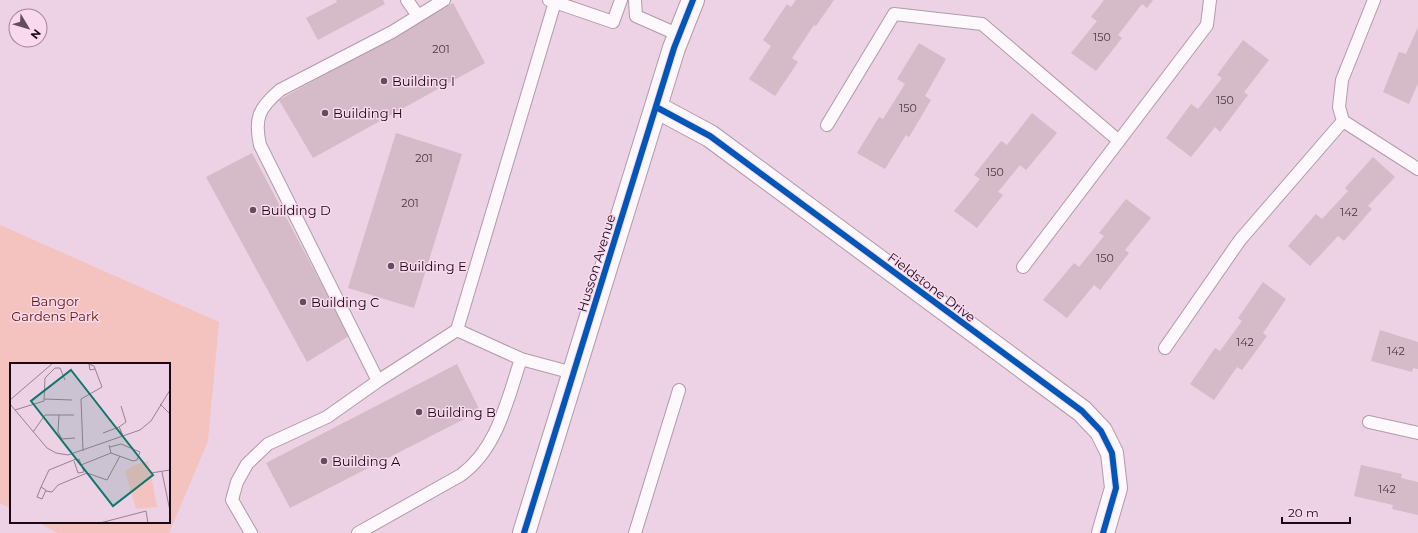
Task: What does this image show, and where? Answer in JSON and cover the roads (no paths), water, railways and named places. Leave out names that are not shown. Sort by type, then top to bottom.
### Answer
[{"type":"street","name":"Husson Avenue","points":[[524,533],[656,107],[679,35],[693,0]]},
{"type":"street","name":"Fieldstone Drive","points":[[656,107],[710,136],[1082,412],[1101,430],[1112,453],[1116,488],[1103,533]]},
{"type":"lane","points":[[407,0],[418,16]]},
{"type":"lane","points":[[378,381],[260,145],[257,128],[260,112],[269,99],[280,90],[392,32],[444,0]]},
{"type":"lane","points":[[251,533],[232,500],[237,482],[247,464],[268,444],[327,417],[378,381],[457,330],[552,1],[612,22],[620,0]]},
{"type":"lane","points":[[635,0],[636,16],[679,35]]},
{"type":"lane","points":[[1023,267],[1207,25],[1210,0]]},
{"type":"lane","points":[[1374,0],[1342,80],[1339,107],[1343,121],[1418,169]]},
{"type":"lane","points":[[827,125],[894,14],[982,24],[1118,141]]},
{"type":"lane","points":[[1165,348],[1240,240],[1343,121]]},
{"type":"lane","points":[[457,330],[521,359],[573,373]]},
{"type":"lane","points":[[358,533],[473,467],[487,448],[497,429],[521,359]]},
{"type":"lane","points":[[635,533],[679,390]]},
{"type":"lane","points":[[1369,422],[1418,433]]},
{"type":"place","name":"Building I","points":[[384,81]]},
{"type":"place","name":"Building H","points":[[325,113]]},
{"type":"place","name":"Building D","points":[[253,210]]},
{"type":"place","name":"Building E","points":[[391,266]]},
{"type":"place","name":"Building C","points":[[303,302]]},
{"type":"place","name":"Building B","points":[[419,412]]},
{"type":"place","name":"Building A","points":[[324,461]]},
{"type":"park label","name":"Bangor Gardens Park","points":[[55,308]]}]
